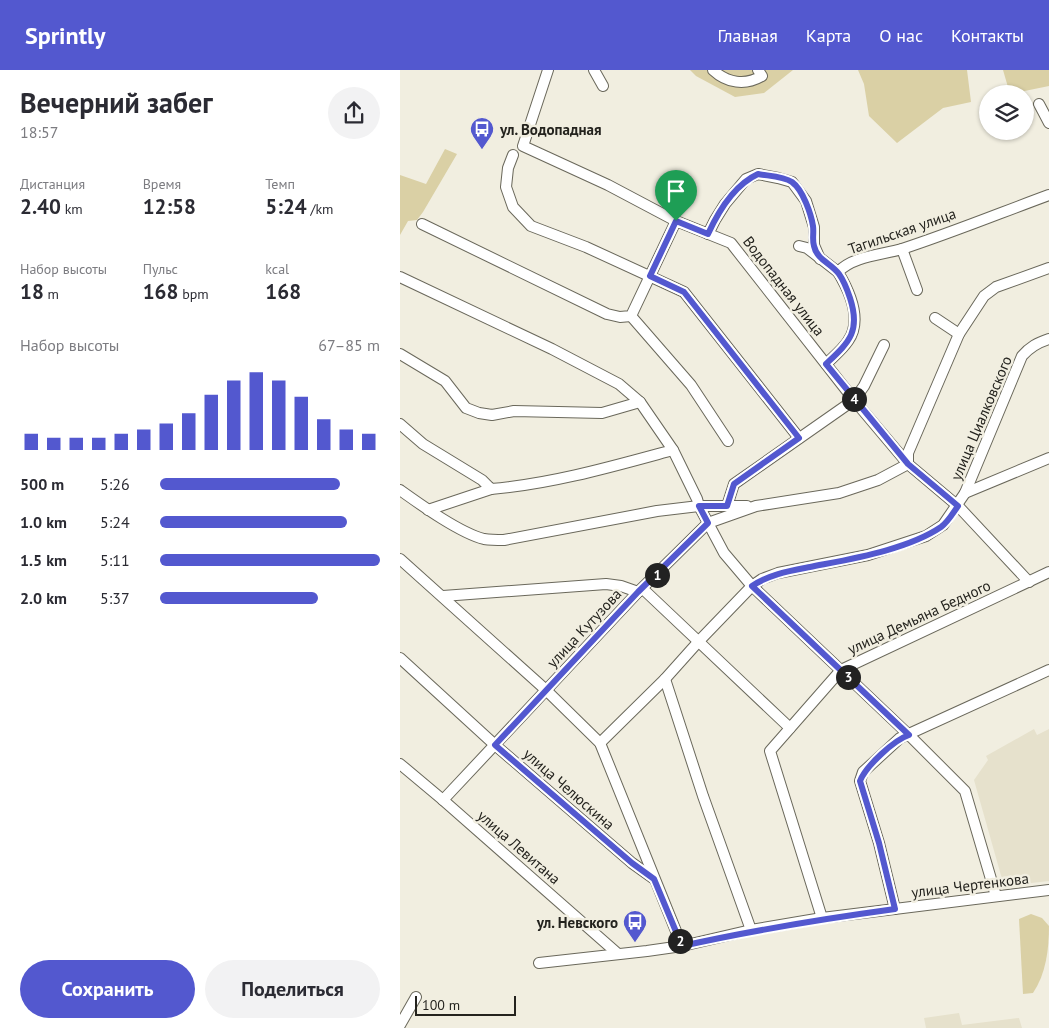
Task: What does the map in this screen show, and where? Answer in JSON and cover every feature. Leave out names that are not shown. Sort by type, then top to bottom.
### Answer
[{"type":"street","name":"Водопадная улица","points":[[548,70],[524,146],[608,185],[676,221],[732,243],[854,400],[908,464],[958,506],[1029,582]]},
{"type":"street","points":[[594,70],[603,86]]},
{"type":"street","points":[[713,70],[722,78],[739,82],[750,81],[762,76],[758,70]]},
{"type":"street","points":[[1039,104],[1049,123]]},
{"type":"street","points":[[513,155],[508,168],[506,187],[513,207],[531,226],[586,247],[684,292],[799,438]]},
{"type":"street","points":[[708,234],[714,220],[725,204],[746,180],[758,174],[778,178],[792,182],[806,201],[814,228],[814,245],[820,259]]},
{"type":"street","name":"Тагильская улица","points":[[826,364],[849,340],[854,322],[855,314],[846,286],[838,272],[843,267],[858,260],[902,249],[1049,195]]},
{"type":"street","points":[[631,316],[676,221]]},
{"type":"street","points":[[422,224],[606,314],[620,317],[631,316]]},
{"type":"street","points":[[799,246],[807,248],[838,272]]},
{"type":"street","points":[[902,249],[917,290]]},
{"type":"street","points":[[908,464],[908,453],[959,334],[973,311],[984,296],[996,287],[1049,268]]},
{"type":"street","points":[[400,277],[552,349],[620,384],[640,402],[673,450],[699,506],[724,553],[752,586],[842,670],[965,791],[996,896]]},
{"type":"street","points":[[631,316],[691,385],[728,441]]},
{"type":"street","points":[[935,318],[959,334]]},
{"type":"street","name":"улица Циалковского","points":[[600,743],[665,679],[752,586],[762,579],[778,573],[868,555],[926,536],[943,525],[958,506],[965,493],[1022,356],[1036,343],[1049,339]]},
{"type":"street","points":[[727,506],[734,484],[854,400],[864,386],[884,345]]},
{"type":"street","points":[[400,354],[445,381],[466,408],[479,414],[492,415],[514,411],[602,413],[640,402]]},
{"type":"street","points":[[400,424],[423,444],[482,480],[491,489]]},
{"type":"street","points":[[428,510],[491,489],[518,487],[626,463],[673,450]]},
{"type":"street","points":[[965,493],[1049,458]]},
{"type":"street","name":"улица Кутузова","points":[[443,800],[641,590],[708,523],[756,506],[839,493],[878,480],[908,464]]},
{"type":"street","points":[[400,490],[428,510],[474,535],[486,539],[504,540],[657,511],[699,506],[756,506]]},
{"type":"street","points":[[400,559],[546,690],[600,743],[682,946]]},
{"type":"street","name":"улица Демьяна Бедного","points":[[822,918],[770,751],[842,670],[1049,572]]},
{"type":"street","points":[[443,596],[606,584],[641,590],[699,641],[790,728]]},
{"type":"street","name":"улица Челюскина","points":[[400,658],[495,745],[632,863],[654,879]]},
{"type":"street","points":[[895,909],[879,843],[860,781],[863,772],[900,738],[1049,670]]},
{"type":"street","points":[[665,679],[702,796],[751,930]]},
{"type":"street","name":"улица Левитана","points":[[400,764],[617,954]]},
{"type":"street","name":"улица Чертенкова","points":[[539,963],[682,946],[751,930],[822,918],[1049,890]]},
{"type":"street","points":[[400,1025],[416,997]]},
{"type":"shaded area","points":[[690,70],[793,70],[764,93],[735,97],[696,76]]},
{"type":"shaded area","points":[[858,70],[967,70],[971,102],[943,108],[897,143],[869,116],[864,84]]},
{"type":"shaded area","points":[[1003,70],[1049,70],[1049,86],[1034,89],[1034,85],[1007,85]]},
{"type":"shaded area","points":[[445,149],[457,154],[423,212],[417,220],[408,221],[400,235],[400,175],[426,184]]},
{"type":"shaded area","points":[[1034,729],[1037,735],[1049,729],[1049,881],[1004,886],[974,780],[988,760],[986,756]]},
{"type":"shaded area","points":[[1031,914],[1042,918],[1049,926],[1048,944],[1044,970],[1037,986],[1033,993],[1023,994],[1019,919]]},
{"type":"shaded area","points":[[959,1013],[962,1025],[1019,1018],[1022,1028],[926,1028],[924,1018]]},
{"type":"place","name":"ул. Водопадная","points":[[482,150]]},
{"type":"place","name":"ул. Невского","points":[[635,943]]},
{"type":"route","points":[[758,174],[792,182],[806,201],[814,228],[814,245],[820,259],[838,272],[846,286],[855,314],[853,330],[849,340],[826,364],[908,464],[958,506],[943,525],[926,536],[868,555],[778,573],[762,579],[752,586],[909,735],[900,738],[863,772],[860,781],[879,843],[895,909],[822,918],[751,930],[682,946],[654,879],[632,863],[495,745],[638,592],[708,523],[699,506],[727,506],[734,484],[799,438],[684,292],[650,276],[676,221],[708,234],[714,220],[725,204],[746,180],[758,174]]}]
